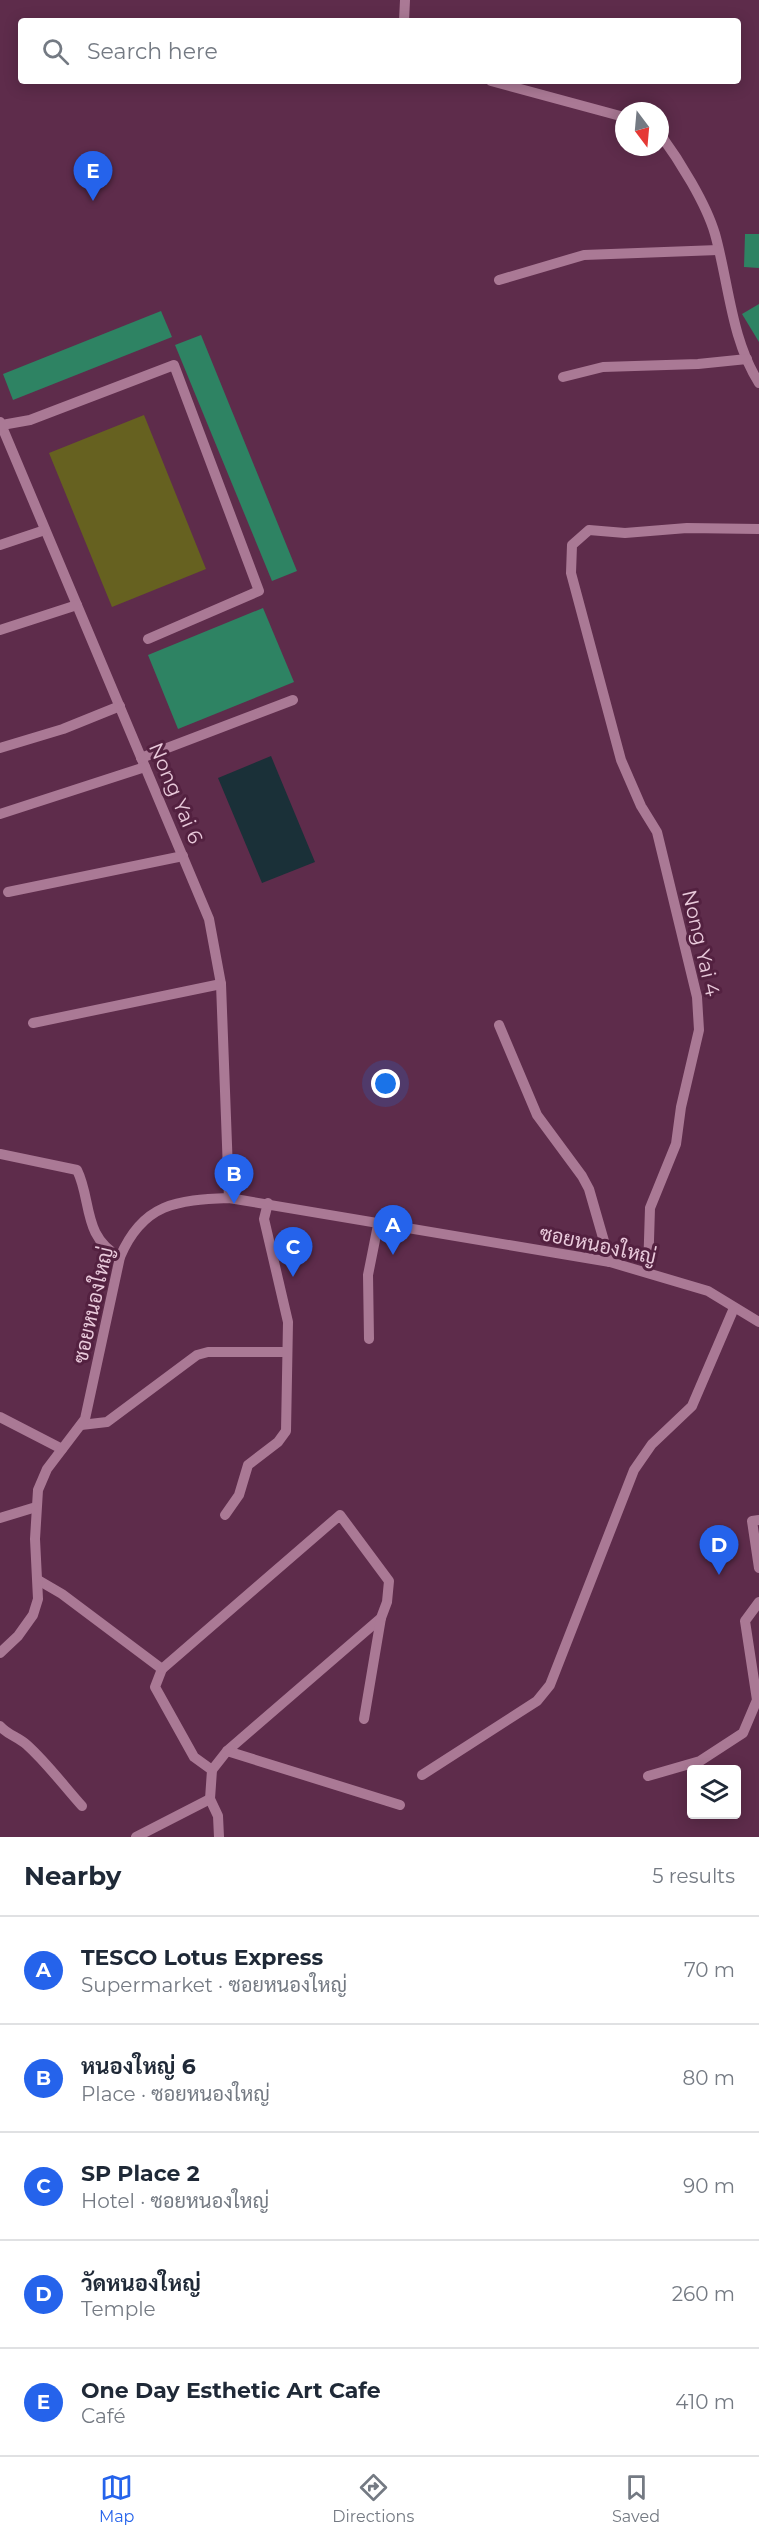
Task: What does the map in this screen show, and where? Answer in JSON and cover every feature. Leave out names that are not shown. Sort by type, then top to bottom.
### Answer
[{"type":"street","points":[[404,18],[405,0]]},
{"type":"street","points":[[502,84],[615,115]]},
{"type":"street","points":[[669,146],[679,160],[714,232],[739,339],[759,383]]},
{"type":"street","points":[[499,280],[584,255],[718,250]]},
{"type":"street","points":[[563,377],[603,367],[698,364],[747,359]]},
{"type":"street","points":[[1,428],[30,420],[174,365],[259,591],[148,639]]},
{"type":"street","name":"Nong Yai 6","points":[[1,428],[209,919],[221,984],[230,1198]]},
{"type":"street","name":"Nong Yai 4","points":[[648,1272],[650,1208],[676,1144],[681,1107],[699,1030],[697,997],[657,832],[641,806],[621,760],[571,573],[572,545],[589,530],[626,533],[665,532],[687,528],[759,529]]},
{"type":"street","points":[[0,545],[45,530]]},
{"type":"street","points":[[0,630],[77,605]]},
{"type":"street","points":[[0,814],[143,762],[293,700]]},
{"type":"street","points":[[0,748],[63,729],[120,706]]},
{"type":"street","points":[[8,892],[183,856]]},
{"type":"street","points":[[33,1023],[221,984]]},
{"type":"street","points":[[499,1025],[537,1115],[589,1189],[610,1262]]},
{"type":"street","points":[[0,1154],[77,1170],[90,1221],[101,1241],[120,1257]]},
{"type":"street","name":"ซอยหนองใหญ่","points":[[0,1653],[18,1636],[33,1615],[38,1599],[36,1507],[38,1490],[47,1469],[81,1425],[91,1402],[109,1302],[120,1257],[128,1238],[152,1212],[176,1203],[230,1198],[268,1203],[378,1225],[610,1262],[708,1291],[759,1322]]},
{"type":"street","points":[[225,1515],[240,1495],[248,1465],[278,1442],[286,1431],[288,1322],[264,1220],[268,1203]]},
{"type":"street","points":[[369,1339],[368,1275],[378,1225]]},
{"type":"street","points":[[422,1775],[537,1701],[550,1685],[634,1470],[652,1444],[692,1406],[734,1308]]},
{"type":"street","points":[[81,1425],[107,1422],[197,1355],[208,1352],[286,1352]]},
{"type":"street","points":[[0,1418],[62,1449]]},
{"type":"street","points":[[0,1518],[36,1507]]},
{"type":"street","points":[[212,1770],[194,1757],[155,1687],[162,1669],[340,1515],[389,1581],[364,1719]]},
{"type":"street","points":[[759,1520],[752,1521],[759,1568]]},
{"type":"street","points":[[38,1580],[62,1594],[162,1669]]},
{"type":"street","points":[[648,1776],[700,1761],[743,1733],[757,1700],[745,1621],[759,1602]]},
{"type":"street","points":[[219,1837],[218,1816],[210,1799],[212,1770],[226,1751],[381,1618]]},
{"type":"street","points":[[0,1726],[8,1735],[16,1737],[28,1746],[82,1806]]},
{"type":"street","points":[[226,1751],[400,1805]]},
{"type":"street","points":[[136,1837],[210,1799]]},
{"type":"shaded area","points":[[144,415],[206,569],[112,607],[49,453]]},
{"type":"water","points":[[271,756],[315,862],[262,883],[218,778]]},
{"type":"building","points":[[745,234],[759,234],[759,268],[744,267]]},
{"type":"building","points":[[759,304],[759,342],[742,314]]},
{"type":"building","points":[[161,311],[172,337],[13,400],[3,374]]},
{"type":"building","points":[[201,335],[297,571],[272,581],[175,345]]},
{"type":"building","points":[[263,608],[294,682],[178,729],[148,655]]},
{"type":"place","name":"One Day Esthetic Art Cafe","points":[[93,201]]},
{"type":"place","name":"หนองใหญ่ 6","points":[[234,1204]]},
{"type":"place","name":"TESCO Lotus Express","points":[[393,1255]]},
{"type":"place","name":"SP Place 2","points":[[293,1277]]},
{"type":"place","name":"วัดหนองใหญ่","points":[[719,1575]]}]
